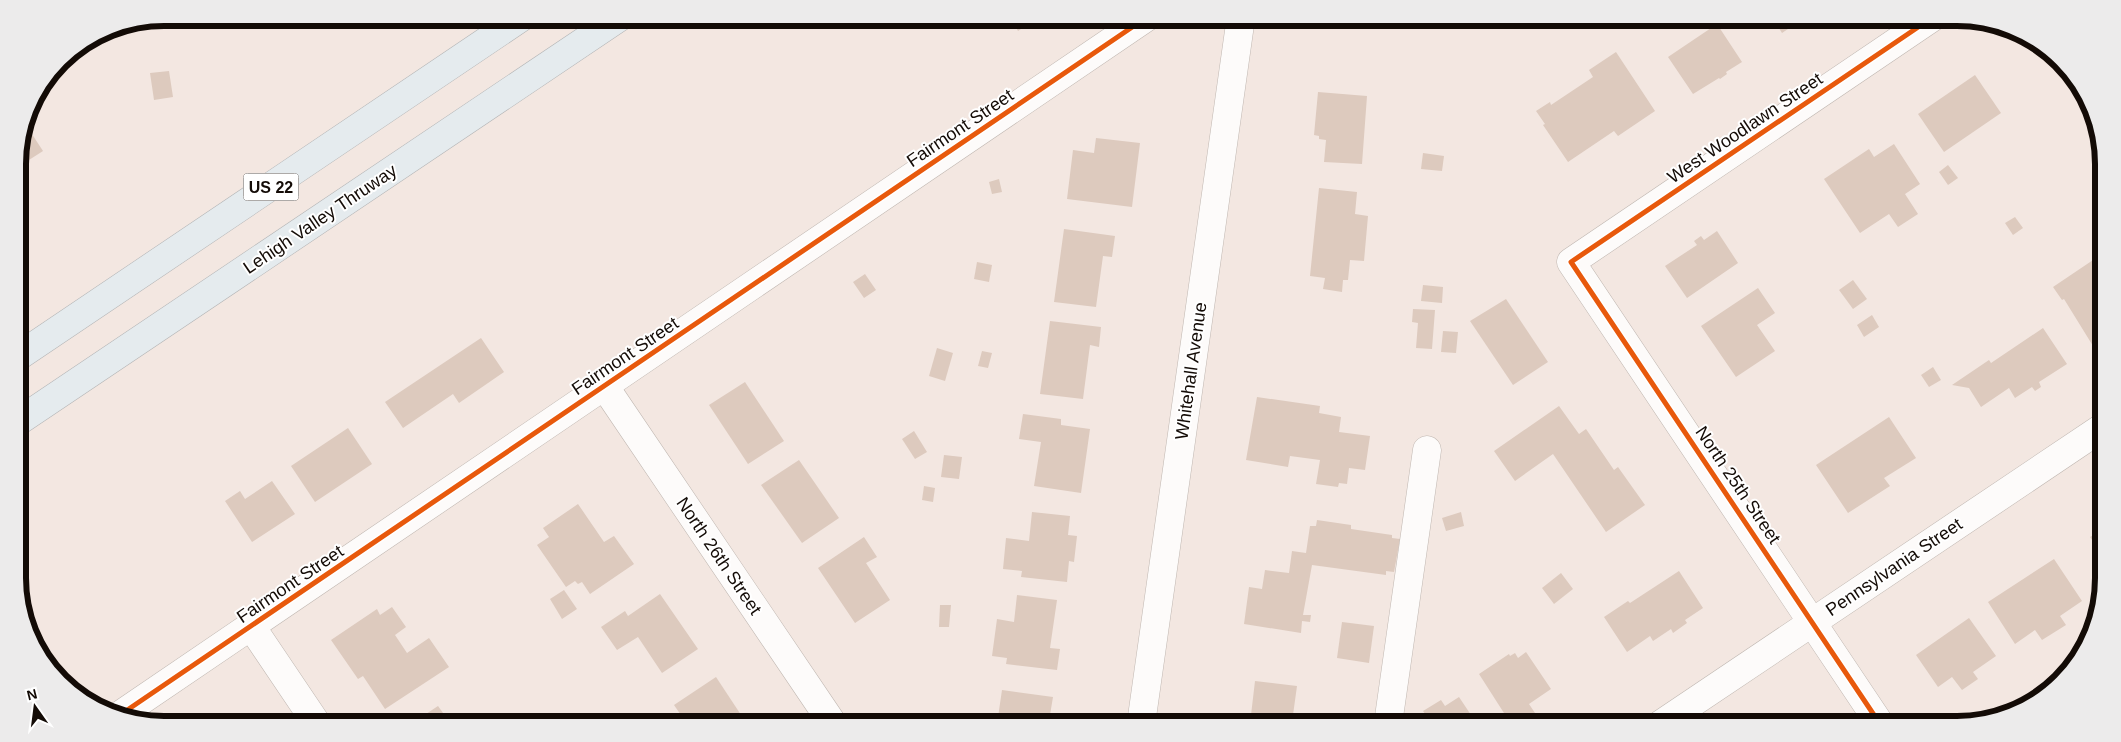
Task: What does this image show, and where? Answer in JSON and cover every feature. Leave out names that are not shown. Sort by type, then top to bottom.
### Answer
[{"type":"highway","name":"US 22","points":[[27,351],[509,27]]},
{"type":"highway","name":"Lehigh Valley Thruway","points":[[26,416],[607,27]]},
{"type":"street","name":"Fairmont Street","points":[[127,710],[1135,26]]},
{"type":"street","name":"Whitehall Avenue","points":[[1143,715],[1241,26]]},
{"type":"street","name":"West Woodlawn Street","points":[[1572,262],[1921,26]]},
{"type":"street","name":"North 25th Street","points":[[1572,262],[1874,715]]},
{"type":"street","name":"North 26th Street","points":[[605,387],[826,716]]},
{"type":"street","name":"Pennsylvania Street","points":[[1674,715],[2095,432]]},
{"type":"street","points":[[1389,715],[1427,450]]},
{"type":"street","points":[[252,626],[312,716]]},
{"type":"building","points":[[1714,26],[1718,26],[1742,62],[1726,72],[1727,74],[1720,79],[1693,94],[1668,57]]},
{"type":"building","points":[[1778,26],[1792,26],[1782,33]]},
{"type":"building","points":[[1015,27],[1025,27],[1018,31]]},
{"type":"building","points":[[1616,52],[1655,111],[1618,136],[1614,131],[1568,162],[1543,125],[1545,124],[1536,111],[1550,102],[1551,105],[1593,77],[1589,70]]},
{"type":"building","points":[[169,71],[173,97],[154,100],[150,73]]},
{"type":"building","points":[[1975,75],[2001,113],[1944,152],[1918,114]]},
{"type":"building","points":[[1318,92],[1367,96],[1362,164],[1324,162],[1326,140],[1319,139],[1319,136],[1314,135]]},
{"type":"building","points":[[31,132],[43,151],[27,161]]},
{"type":"building","points":[[1096,138],[1140,143],[1132,207],[1067,199],[1073,150],[1094,153]]},
{"type":"building","points":[[1894,144],[1920,184],[1905,194],[1918,214],[1898,227],[1889,214],[1860,233],[1824,179],[1869,149],[1874,157]]},
{"type":"building","points":[[1423,153],[1444,156],[1442,171],[1421,169]]},
{"type":"building","points":[[1948,165],[1958,178],[1948,185],[1939,172]]},
{"type":"building","points":[[999,179],[1002,192],[992,194],[989,182]]},
{"type":"building","points":[[1319,188],[1357,192],[1355,214],[1368,216],[1364,261],[1350,260],[1348,280],[1343,280],[1342,292],[1323,289],[1325,278],[1310,276]]},
{"type":"building","points":[[2015,217],[2023,228],[2013,235],[2005,223]]},
{"type":"building","points":[[1064,229],[1115,236],[1112,257],[1103,256],[1096,307],[1054,302]]},
{"type":"building","points":[[1717,231],[1738,263],[1687,298],[1665,266],[1697,245],[1694,241],[1701,236],[1704,240]]},
{"type":"building","points":[[2095,259],[2095,345],[2093,346],[2064,299],[2062,300],[2053,287]]},
{"type":"building","points":[[977,262],[992,265],[989,282],[974,279]]},
{"type":"building","points":[[865,274],[876,290],[864,298],[853,282]]},
{"type":"building","points":[[1853,280],[1867,299],[1853,309],[1839,290]]},
{"type":"building","points":[[1423,285],[1443,287],[1442,303],[1421,301]]},
{"type":"building","points":[[1758,288],[1775,313],[1757,325],[1775,351],[1736,377],[1701,326]]},
{"type":"building","points":[[1506,299],[1548,362],[1513,385],[1470,321]]},
{"type":"building","points":[[1413,309],[1435,310],[1432,349],[1416,348],[1418,323],[1412,322]]},
{"type":"building","points":[[1872,315],[1879,327],[1864,337],[1857,325]]},
{"type":"building","points":[[1050,321],[1101,327],[1099,347],[1090,345],[1083,399],[1040,394]]},
{"type":"building","points":[[2043,328],[2067,364],[2039,382],[2041,387],[2035,391],[2032,387],[2015,398],[2009,388],[1981,407],[1969,388],[1952,385],[1989,360],[1991,363]]},
{"type":"building","points":[[1443,331],[1458,332],[1456,353],[1441,352]]},
{"type":"building","points":[[481,338],[504,372],[459,403],[453,394],[403,428],[385,402]]},
{"type":"building","points":[[937,348],[953,353],[945,381],[929,376]]},
{"type":"building","points":[[982,351],[992,353],[988,368],[978,366]]},
{"type":"building","points":[[1933,367],[1941,380],[1929,387],[1921,375]]},
{"type":"building","points":[[745,382],[784,441],[748,464],[709,405]]},
{"type":"building","points":[[1257,397],[1320,406],[1319,413],[1341,417],[1339,432],[1370,436],[1365,470],[1349,468],[1347,484],[1339,483],[1338,487],[1316,484],[1320,460],[1290,456],[1288,467],[1246,460]]},
{"type":"building","points":[[1559,406],[1579,434],[1586,429],[1614,470],[1618,467],[1645,505],[1606,532],[1553,454],[1515,481],[1494,451]]},
{"type":"building","points":[[1023,414],[1061,419],[1061,425],[1090,429],[1081,493],[1034,486],[1041,442],[1019,439]]},
{"type":"building","points":[[1889,417],[1916,458],[1884,478],[1890,486],[1848,513],[1816,465]]},
{"type":"building","points":[[348,428],[372,464],[315,502],[291,466]]},
{"type":"building","points":[[914,431],[927,452],[915,459],[902,439]]},
{"type":"building","points":[[944,455],[962,457],[959,479],[941,477]]},
{"type":"building","points":[[799,460],[839,518],[802,543],[761,485]]},
{"type":"building","points":[[272,481],[295,514],[252,542],[225,501],[240,491],[245,499]]},
{"type":"building","points":[[924,486],[935,488],[933,502],[922,500]]},
{"type":"building","points":[[578,504],[604,542],[614,536],[634,564],[590,594],[582,582],[578,584],[575,581],[566,587],[537,545],[549,537],[543,528]]},
{"type":"building","points":[[1032,512],[1070,516],[1068,535],[1077,536],[1074,562],[1069,561],[1067,582],[1021,577],[1022,571],[1003,569],[1006,538],[1029,541]]},
{"type":"building","points":[[1461,512],[1464,526],[1446,531],[1442,518]]},
{"type":"building","points":[[1317,520],[1351,525],[1351,529],[1392,535],[1392,538],[1400,539],[1394,572],[1386,571],[1386,575],[1312,565],[1303,615],[1311,615],[1310,622],[1302,621],[1301,633],[1244,624],[1249,587],[1262,589],[1265,570],[1289,573],[1292,551],[1306,553],[1310,526],[1316,526]]},
{"type":"building","points":[[2095,534],[2095,544],[2090,537]]},
{"type":"building","points":[[864,537],[877,557],[866,563],[890,600],[855,623],[818,568]]},
{"type":"building","points":[[2054,559],[2082,601],[2060,616],[2066,625],[2042,640],[2035,630],[2015,644],[1988,602]]},
{"type":"building","points":[[1679,571],[1703,608],[1685,620],[1687,623],[1673,633],[1671,629],[1653,641],[1650,636],[1627,652],[1604,617],[1628,601],[1630,603]]},
{"type":"building","points":[[1561,573],[1573,589],[1554,604],[1542,588]]},
{"type":"building","points":[[564,590],[577,609],[562,619],[550,599]]},
{"type":"building","points":[[660,594],[698,649],[662,673],[638,637],[617,650],[601,627],[625,611],[628,616]]},
{"type":"building","points":[[1017,595],[1057,600],[1050,648],[1060,649],[1057,670],[1006,664],[1007,658],[992,656],[997,619],[1014,622]]},
{"type":"building","points":[[940,605],[951,605],[949,627],[939,627]]},
{"type":"building","points":[[392,607],[406,627],[395,635],[407,653],[429,638],[449,667],[385,709],[363,676],[358,679],[331,640],[377,609],[380,615]]},
{"type":"building","points":[[1969,618],[1996,656],[1973,672],[1978,679],[1962,690],[1952,677],[1938,687],[1916,655]]},
{"type":"building","points":[[1342,622],[1374,626],[1369,663],[1337,658]]},
{"type":"building","points":[[1526,652],[1551,689],[1529,704],[1535,713],[1532,715],[1505,715],[1479,674],[1509,654],[1510,656],[1515,653],[1518,658]]},
{"type":"building","points":[[716,677],[742,716],[681,716],[674,705]]},
{"type":"building","points":[[1255,681],[1297,686],[1293,715],[1296,715],[1251,715]]},
{"type":"building","points":[[1002,690],[1053,697],[1050,715],[998,716]]},
{"type":"building","points":[[1459,697],[1471,715],[1426,715],[1423,711],[1441,700],[1445,706]]},
{"type":"building","points":[[438,706],[445,716],[423,716]]},
{"type":"cycle path","points":[[127,710],[1133,26]]},
{"type":"cycle path","points":[[1874,715],[1571,262],[1920,26]]}]
